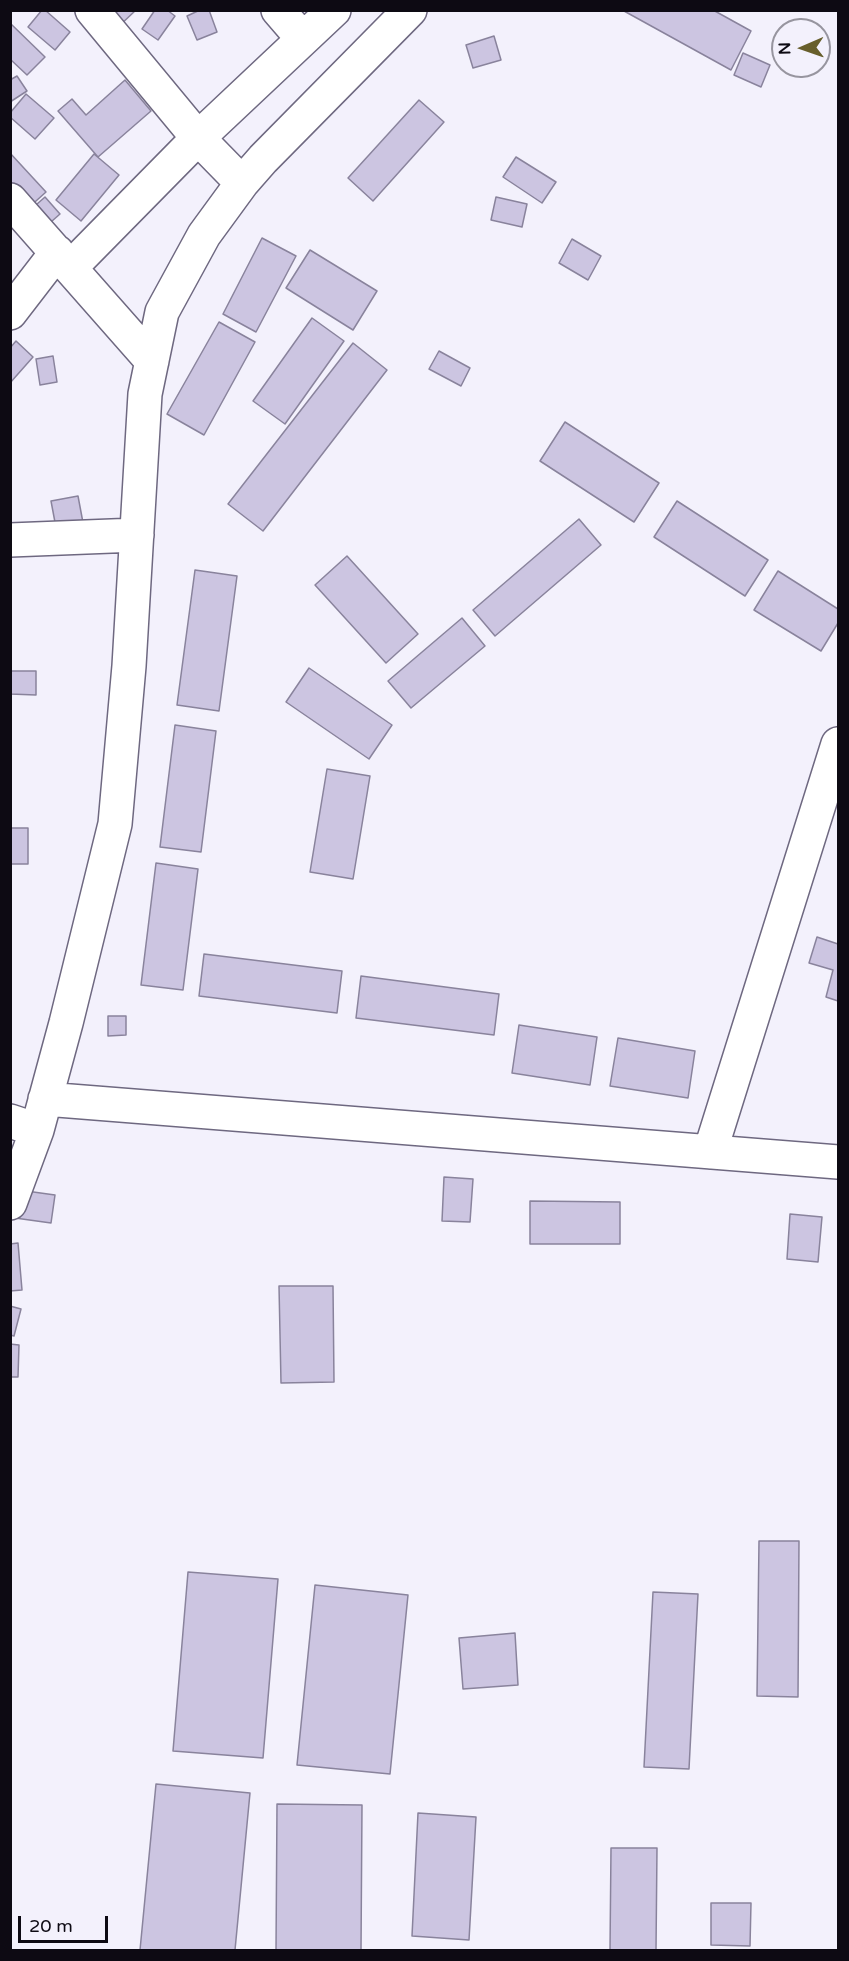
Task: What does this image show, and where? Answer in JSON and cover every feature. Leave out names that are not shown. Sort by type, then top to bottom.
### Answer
[{"type":"street","points":[[92,10],[198,138],[242,183]]},
{"type":"street","points":[[278,10],[303,39]]},
{"type":"street","points":[[10,313],[63,260],[198,138],[334,10]]},
{"type":"street","points":[[10,1203],[31,1116],[66,1023],[115,824],[129,666],[145,394],[162,312],[204,234],[242,183],[410,10]]},
{"type":"street","points":[[10,200],[152,361]]},
{"type":"street","points":[[10,540],[137,535]]},
{"type":"street","points":[[710,1152],[838,744]]},
{"type":"street","points":[[31,1116],[710,1152],[838,1162]]},
{"type":"building","points":[[42,10],[45,10],[70,32],[55,50],[28,27]]},
{"type":"building","points":[[100,10],[136,10],[117,28]]},
{"type":"building","points":[[155,10],[167,10],[175,16],[158,40],[142,29]]},
{"type":"building","points":[[200,10],[209,10],[217,32],[197,40],[187,16]]},
{"type":"building","points":[[713,10],[751,31],[731,70],[624,11]]},
{"type":"building","points":[[10,23],[45,57],[27,75],[10,59]]},
{"type":"building","points":[[494,36],[501,60],[473,68],[466,45]]},
{"type":"building","points":[[743,53],[770,65],[761,87],[734,75]]},
{"type":"building","points":[[17,76],[27,91],[10,102],[10,80]]},
{"type":"building","points":[[125,80],[151,111],[98,157],[58,111],[72,99],[86,115]]},
{"type":"building","points":[[26,94],[54,118],[35,139],[10,117],[10,113]]},
{"type":"building","points":[[419,100],[444,122],[373,201],[348,178]]},
{"type":"building","points":[[10,153],[46,192],[26,210],[10,193]]},
{"type":"building","points":[[94,154],[119,175],[81,221],[56,200]]},
{"type":"building","points":[[516,157],[556,182],[542,203],[503,177]]},
{"type":"building","points":[[45,197],[60,214],[43,229],[28,212]]},
{"type":"building","points":[[496,197],[527,204],[522,227],[491,220]]},
{"type":"building","points":[[262,238],[296,256],[256,332],[223,314]]},
{"type":"building","points":[[572,239],[601,256],[588,280],[559,263]]},
{"type":"building","points":[[310,250],[377,291],[353,330],[286,288]]},
{"type":"building","points":[[312,318],[344,341],[285,424],[253,401]]},
{"type":"building","points":[[219,322],[255,342],[204,435],[167,414]]},
{"type":"building","points":[[16,341],[33,357],[10,383],[10,348]]},
{"type":"building","points":[[353,343],[387,370],[263,531],[228,504]]},
{"type":"building","points":[[439,351],[470,368],[461,386],[429,369]]},
{"type":"building","points":[[53,356],[57,382],[40,385],[36,359]]},
{"type":"building","points":[[565,422],[659,483],[634,522],[540,461]]},
{"type":"building","points":[[78,496],[84,528],[57,533],[51,501]]},
{"type":"building","points":[[677,501],[768,560],[745,596],[654,537]]},
{"type":"building","points":[[579,519],[601,545],[495,636],[473,610]]},
{"type":"building","points":[[347,556],[418,634],[386,663],[315,585]]},
{"type":"building","points":[[195,570],[237,576],[219,711],[177,705]]},
{"type":"building","points":[[778,571],[838,609],[838,623],[821,651],[754,610]]},
{"type":"building","points":[[462,618],[485,646],[411,708],[388,681]]},
{"type":"building","points":[[309,668],[392,725],[369,759],[286,702]]},
{"type":"building","points":[[10,671],[36,671],[36,695],[10,694]]},
{"type":"building","points":[[175,725],[216,731],[201,852],[160,847]]},
{"type":"building","points":[[327,769],[370,776],[353,879],[310,872]]},
{"type":"building","points":[[10,828],[28,828],[28,864],[10,864]]},
{"type":"building","points":[[156,863],[198,869],[183,990],[141,985]]},
{"type":"building","points":[[817,937],[838,944],[838,1001],[826,997],[833,970],[809,963]]},
{"type":"building","points":[[204,954],[342,971],[337,1013],[199,996]]},
{"type":"building","points":[[361,976],[499,994],[494,1035],[356,1018]]},
{"type":"building","points":[[108,1016],[126,1016],[126,1035],[108,1036]]},
{"type":"building","points":[[519,1025],[597,1037],[590,1085],[512,1073]]},
{"type":"building","points":[[618,1038],[695,1051],[688,1098],[610,1086]]},
{"type":"building","points":[[444,1177],[473,1179],[470,1222],[442,1221]]},
{"type":"building","points":[[19,1190],[55,1195],[51,1223],[15,1218]]},
{"type":"building","points":[[530,1201],[620,1202],[620,1244],[530,1244]]},
{"type":"building","points":[[790,1214],[822,1217],[818,1262],[787,1259]]},
{"type":"building","points":[[18,1243],[22,1290],[10,1291],[10,1244]]},
{"type":"building","points":[[279,1286],[333,1286],[334,1382],[281,1383]]},
{"type":"building","points":[[10,1306],[21,1309],[14,1336],[10,1335]]},
{"type":"building","points":[[10,1344],[19,1345],[18,1377],[10,1377]]},
{"type":"building","points":[[759,1541],[799,1541],[798,1697],[757,1696]]},
{"type":"building","points":[[188,1572],[278,1579],[263,1758],[173,1751]]},
{"type":"building","points":[[315,1585],[408,1595],[390,1774],[297,1765]]},
{"type":"building","points":[[653,1592],[698,1594],[689,1769],[644,1767]]},
{"type":"building","points":[[515,1633],[518,1685],[463,1689],[459,1638]]},
{"type":"building","points":[[156,1784],[250,1793],[235,1950],[140,1950]]},
{"type":"building","points":[[277,1804],[362,1805],[361,1950],[276,1950]]},
{"type":"building","points":[[418,1813],[476,1817],[469,1940],[412,1936]]},
{"type":"building","points":[[611,1848],[657,1848],[656,1950],[610,1950]]},
{"type":"building","points":[[711,1903],[751,1903],[750,1946],[711,1945]]}]
